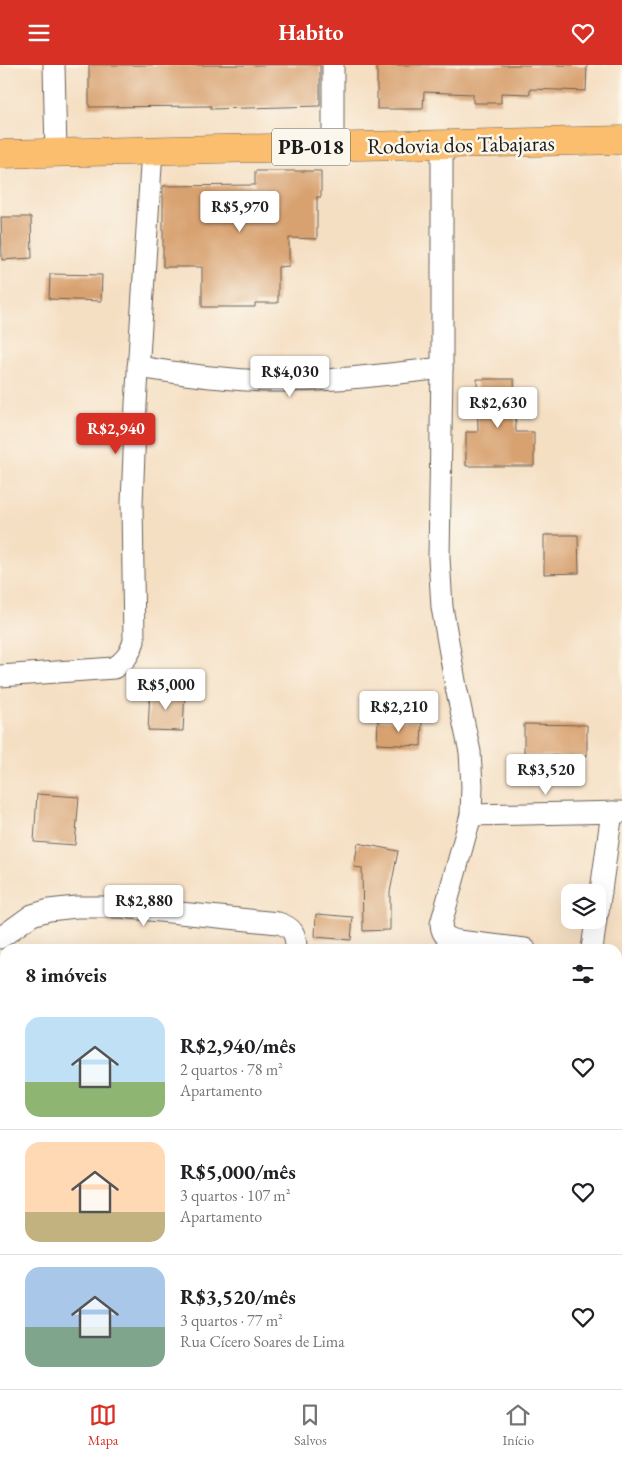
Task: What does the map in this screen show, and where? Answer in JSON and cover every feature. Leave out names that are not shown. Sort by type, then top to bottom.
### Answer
[{"type":"main road","name":"Rodovia dos Tabajaras","points":[[0,154],[622,140]]},
{"type":"street","points":[[54,65],[56,153]]},
{"type":"street","points":[[333,147],[334,65]]},
{"type":"street","points":[[442,144],[442,368],[439,559],[442,607],[470,752],[472,786],[470,815],[441,924],[442,932],[447,938],[483,944]]},
{"type":"street","points":[[0,676],[114,668],[122,663],[130,654],[134,641],[132,503],[138,367],[152,150]]},
{"type":"street","points":[[138,367],[222,379],[278,380],[366,377],[442,368]]},
{"type":"street","points":[[470,815],[617,812],[603,884]]},
{"type":"street","points":[[0,938],[32,915],[49,910],[76,907],[121,907],[261,920],[286,925],[293,930],[296,944]]},
{"type":"street","points":[[593,944],[595,929]]},
{"type":"building","points":[[89,65],[320,65],[320,106],[211,109],[211,106],[89,107]]},
{"type":"building","points":[[377,65],[587,65],[586,91],[530,89],[530,94],[501,93],[501,103],[473,103],[473,94],[424,92],[423,109],[377,109]]},
{"type":"building","points":[[255,171],[321,171],[321,197],[317,197],[317,239],[289,238],[289,266],[278,267],[278,303],[255,303],[255,307],[202,307],[202,267],[163,267],[163,186],[255,185]]},
{"type":"building","points":[[1,217],[31,217],[32,258],[2,260]]},
{"type":"building","points":[[50,274],[102,275],[101,301],[49,299]]},
{"type":"building","points":[[477,379],[514,379],[516,432],[534,432],[534,466],[466,466],[466,432],[478,432]]},
{"type":"building","points":[[544,535],[578,535],[579,573],[544,574]]},
{"type":"building","points":[[150,690],[185,691],[183,731],[148,730]]},
{"type":"building","points":[[378,720],[422,722],[421,746],[377,744]]},
{"type":"building","points":[[524,724],[587,725],[587,756],[524,755]]},
{"type":"building","points":[[37,794],[79,797],[75,845],[34,842]]},
{"type":"building","points":[[358,843],[398,851],[390,892],[390,930],[363,931],[362,868],[354,867]]},
{"type":"building","points":[[316,914],[353,917],[351,940],[315,937]]}]
